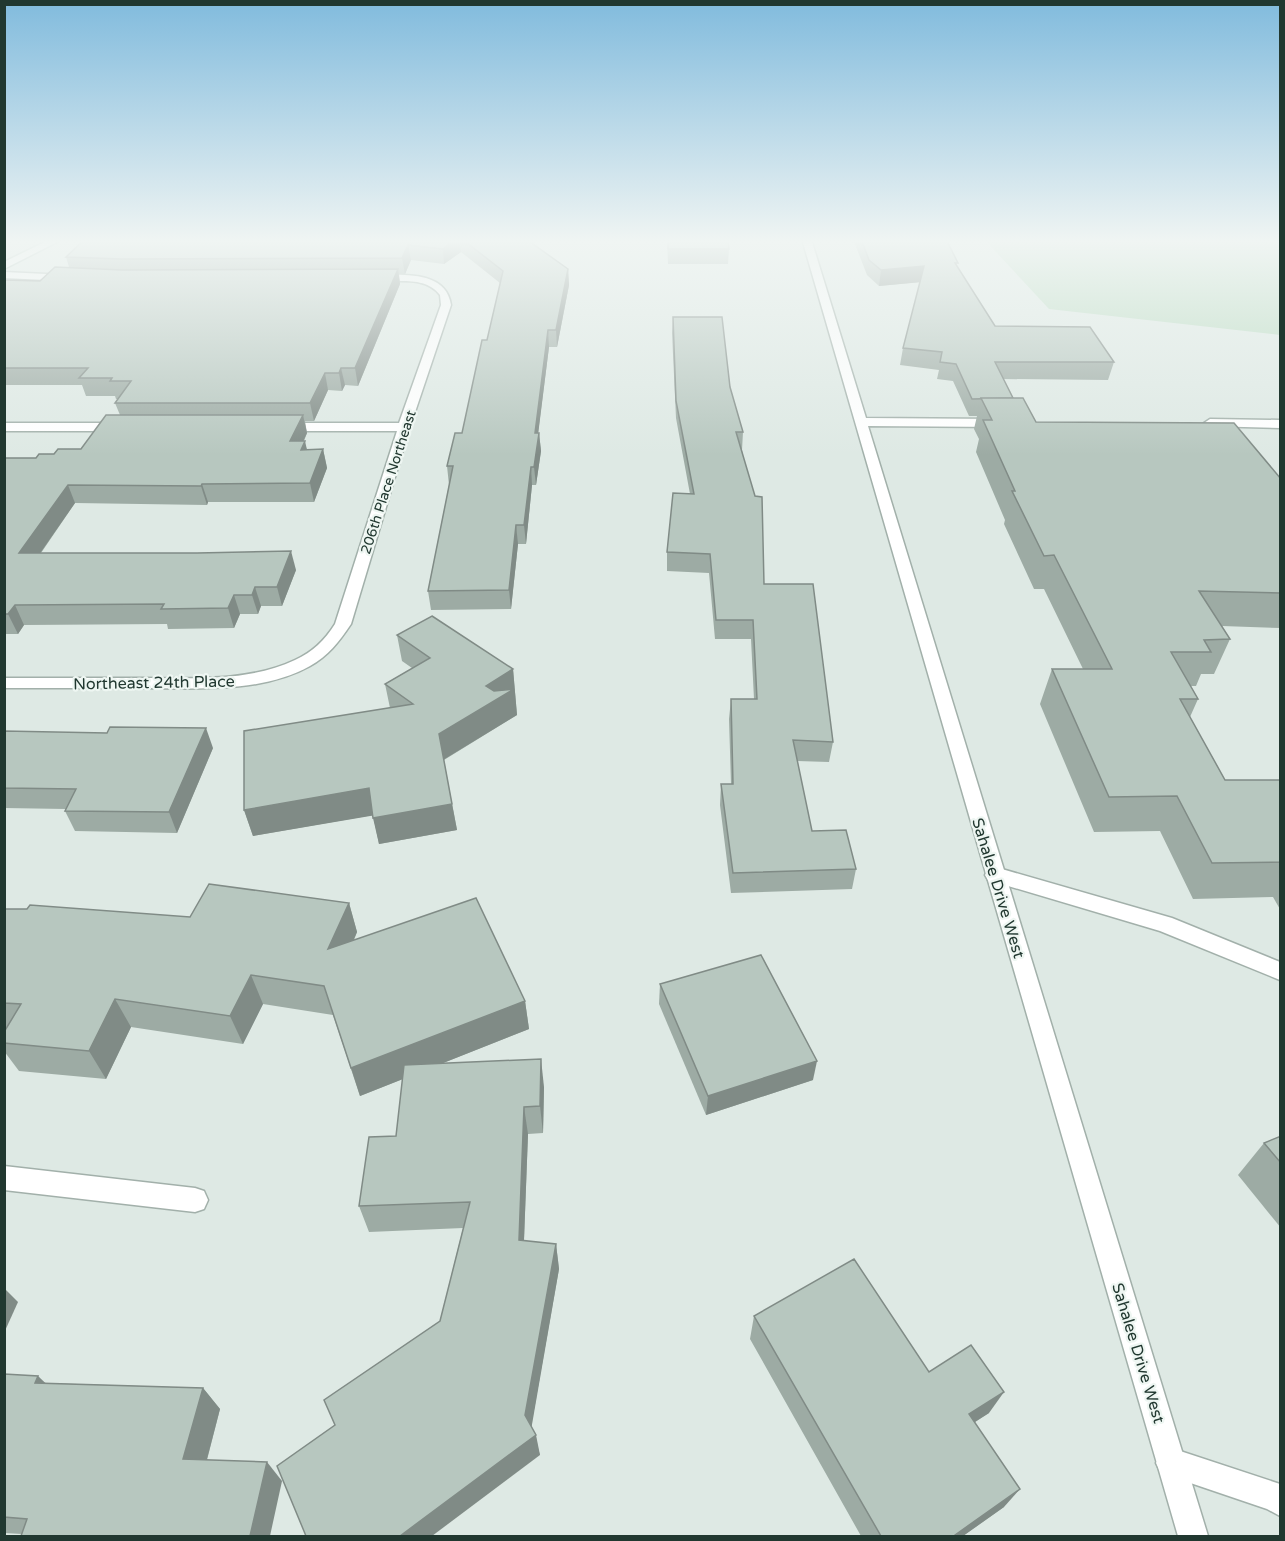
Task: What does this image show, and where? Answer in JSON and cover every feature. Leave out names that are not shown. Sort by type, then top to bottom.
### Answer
[{"type":"street","name":"206th Place Northeast","points":[[302,664],[322,652],[335,640],[343,624],[404,427],[444,311]]},
{"type":"street","name":"Sahalee Drive West","points":[[827,311],[1193,1536]]},
{"type":"street","points":[[860,422],[1012,423]]},
{"type":"street","points":[[1199,423],[1281,423]]},
{"type":"street","points":[[4,427],[134,427]]},
{"type":"street","points":[[275,427],[404,427]]},
{"type":"street","name":"Northeast 24th Place","points":[[4,683],[208,683],[269,676],[302,664]]},
{"type":"street","points":[[995,874],[1165,924],[1281,971]]},
{"type":"street","points":[[4,1178],[195,1200]]},
{"type":"street","points":[[1171,1463],[1276,1497],[1281,1501]]},
{"type":"green space","points":[[1066,311],[1280,311],[1280,335]]},
{"type":"building","points":[[4,311],[380,311],[355,368],[341,368],[339,373],[325,373],[310,403],[115,403],[131,381],[110,381],[112,378],[79,378],[88,368],[4,368]]},
{"type":"building","points":[[494,311],[560,311],[556,330],[548,330],[535,433],[539,433],[534,467],[531,467],[524,525],[516,525],[509,590],[428,591],[453,466],[447,466],[455,433],[462,433],[482,340],[487,340]]},
{"type":"building","points":[[912,311],[985,311],[995,326],[1090,327],[1114,362],[995,362],[1013,398],[972,399],[956,364],[940,362],[942,352],[903,348]]},
{"type":"building","points":[[673,317],[722,317],[730,387],[743,432],[736,432],[755,496],[762,497],[764,584],[813,584],[833,742],[793,740],[812,831],[846,830],[856,869],[733,873],[721,784],[733,784],[731,699],[757,699],[753,620],[716,620],[710,554],[667,552],[673,493],[694,494],[676,401]]},
{"type":"building","points":[[981,398],[1023,398],[1036,422],[1234,423],[1281,479],[1281,593],[1199,591],[1230,639],[1204,640],[1211,652],[1171,652],[1198,699],[1180,699],[1225,780],[1281,781],[1281,862],[1212,863],[1177,796],[1109,797],[1052,669],[1112,669],[1054,555],[1044,556],[1012,491],[1015,491],[983,420],[992,420]]},
{"type":"building","points":[[106,415],[303,415],[290,441],[305,441],[301,450],[323,449],[310,483],[202,484],[201,486],[68,485],[19,553],[291,551],[277,587],[255,587],[252,595],[234,595],[228,608],[161,609],[164,604],[15,605],[8,614],[4,614],[4,458],[36,458],[39,454],[54,454],[58,449],[81,449]]},
{"type":"building","points":[[432,616],[513,669],[486,686],[494,691],[514,689],[439,734],[452,804],[373,818],[369,788],[244,810],[244,731],[413,704],[385,684],[430,658],[397,635]]},
{"type":"building","points":[[110,727],[206,728],[169,812],[65,811],[76,789],[4,788],[4,731],[107,733]]},
{"type":"building","points":[[209,884],[349,903],[328,949],[476,898],[525,1001],[351,1068],[324,986],[251,975],[230,1016],[115,999],[89,1051],[4,1043],[4,1032],[21,1004],[4,1003],[4,909],[27,909],[30,905],[190,917]]},
{"type":"building","points":[[761,955],[817,1061],[708,1096],[660,984]]},
{"type":"building","points":[[541,1059],[540,1106],[524,1107],[519,1240],[556,1244],[525,1415],[536,1435],[400,1536],[306,1536],[277,1466],[335,1425],[324,1400],[440,1321],[470,1202],[359,1206],[369,1137],[396,1136],[404,1065]]},
{"type":"building","points":[[1281,1136],[1281,1163],[1264,1143]]},
{"type":"building","points":[[854,1259],[929,1372],[971,1345],[1004,1392],[969,1414],[1020,1489],[956,1536],[881,1536],[754,1316]]},
{"type":"building","points":[[4,1374],[38,1376],[35,1383],[203,1388],[183,1459],[267,1462],[250,1536],[21,1536],[27,1519],[4,1517]]}]
